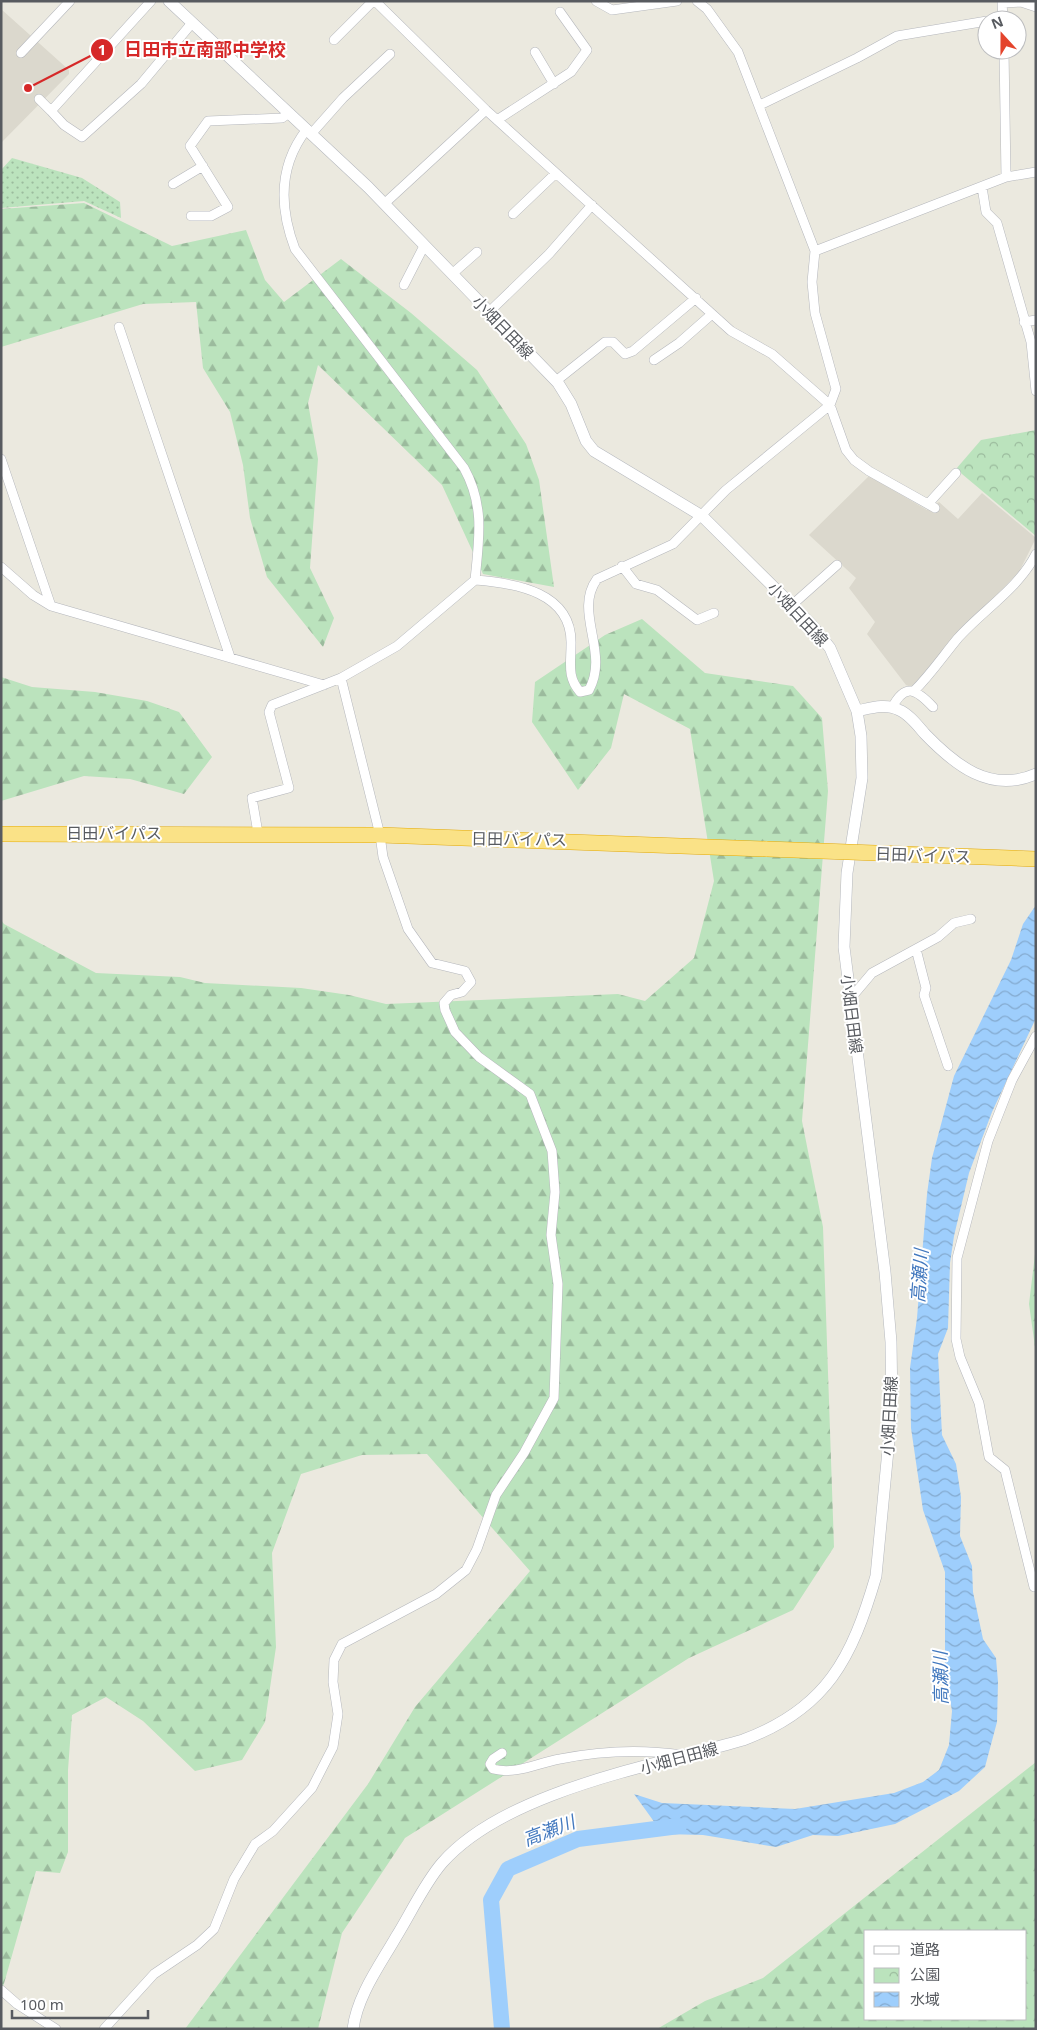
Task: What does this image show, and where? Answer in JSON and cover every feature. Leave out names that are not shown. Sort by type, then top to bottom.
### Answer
[{"type":"highway","name":"日田バイパス","points":[[1,834],[258,833],[380,835],[1036,859]]},
{"type":"main road","name":"小畑日田線","points":[[169,1],[309,131],[384,204],[556,381],[572,404],[581,430],[594,451],[702,516],[811,624],[830,648],[858,711],[861,736],[862,778],[847,873],[844,947],[884,1272],[891,1342],[892,1408],[876,1576],[870,1599],[838,1670],[814,1701],[795,1716],[772,1730],[548,1796],[478,1831],[442,1863],[425,1889],[360,2002],[354,2029]]},
{"type":"main road","points":[[858,711],[882,706],[900,710],[947,757],[966,771],[990,780],[1007,782],[1036,774]]},
{"type":"street","points":[[21,53],[70,1]]},
{"type":"street","points":[[50,111],[151,1]]},
{"type":"street","points":[[334,40],[374,1],[486,110],[731,331],[772,354],[830,405],[842,442],[854,460],[931,506],[956,473]]},
{"type":"street","points":[[596,1],[612,10],[677,1]]},
{"type":"street","points":[[475,580],[504,582],[546,596],[562,613],[568,626],[572,642],[570,672],[573,684],[580,692],[589,690],[596,677],[596,656],[587,602],[589,590],[597,579],[673,544],[733,484],[830,405],[836,389],[815,313],[812,282],[815,251],[738,52],[707,8],[697,1]]},
{"type":"street","points":[[707,1],[723,24],[731,42]]},
{"type":"street","points":[[1003,2],[1021,2],[1036,7]]},
{"type":"street","points":[[497,120],[571,72],[587,50],[560,12]]},
{"type":"street","points":[[39,99],[64,125],[82,138],[141,84],[192,23]]},
{"type":"street","points":[[760,105],[897,36],[977,23]]},
{"type":"street","points":[[535,52],[554,84]]},
{"type":"street","points":[[258,833],[252,798],[290,788],[269,712],[272,705],[341,678],[397,646],[475,580],[480,530],[479,509],[473,484],[464,468],[295,249],[286,224],[283,202],[284,184],[291,155],[309,131],[390,54]]},
{"type":"street","points":[[1004,60],[1006,177]]},
{"type":"street","points":[[384,204],[486,110]]},
{"type":"street","points":[[191,216],[211,216],[228,206],[190,146],[208,121],[282,118],[289,113]]},
{"type":"street","points":[[172,184],[203,166]]},
{"type":"street","points":[[815,251],[1006,177],[1036,172]]},
{"type":"street","points":[[513,214],[556,173]]},
{"type":"street","points":[[982,187],[986,212],[997,223],[1031,342],[1036,391]]},
{"type":"street","points":[[489,312],[549,254],[592,205]]},
{"type":"street","points":[[404,286],[424,246]]},
{"type":"street","points":[[452,274],[477,252]]},
{"type":"street","points":[[556,381],[605,342],[613,342],[625,354],[633,351],[696,298]]},
{"type":"street","points":[[654,360],[679,343],[712,314]]},
{"type":"street","points":[[1024,322],[1036,320]]},
{"type":"street","points":[[119,327],[230,657]]},
{"type":"street","points":[[1,459],[51,606]]},
{"type":"street","points":[[914,691],[932,674],[959,637],[1020,576],[1036,554]]},
{"type":"street","points":[[792,605],[837,565]]},
{"type":"street","points":[[622,566],[636,584],[657,590],[698,620],[714,614]]},
{"type":"street","points":[[1,567],[33,595],[51,606],[324,685]]},
{"type":"street","points":[[104,2029],[154,1974],[198,1944],[214,1929],[234,1879],[255,1844],[273,1830],[312,1788],[333,1746],[338,1714],[333,1682],[334,1660],[342,1644],[436,1594],[466,1570],[477,1549],[496,1495],[524,1453],[554,1398],[558,1284],[551,1235],[555,1192],[552,1150],[530,1094],[479,1057],[455,1032],[445,1010],[444,1003],[451,995],[462,992],[471,982],[465,971],[432,963],[417,945],[408,929],[383,857],[380,835],[341,678]]},
{"type":"street","points":[[892,708],[899,695],[906,690],[914,691],[933,707]]},
{"type":"street","points":[[850,999],[872,973],[938,936],[954,923],[970,919]]},
{"type":"street","points":[[916,949],[926,988],[924,995],[948,1066]]},
{"type":"street","points":[[1034,1587],[1006,1470],[989,1457],[979,1402],[960,1357],[956,1339],[957,1258],[967,1218],[988,1141],[1012,1080],[1036,1036]]},
{"type":"street","points":[[502,1753],[492,1759],[490,1764],[493,1768],[514,1771],[558,1759],[598,1752],[663,1752],[688,1756]]},
{"type":"street","points":[[1,1990],[18,2004],[56,2029]]},
{"type":"shaded area","points":[[1,9],[69,70],[69,74],[1,143]]},
{"type":"shaded area","points":[[869,476],[927,510],[939,502],[958,519],[982,493],[1036,538],[1019,572],[943,650],[929,673],[911,687],[906,685],[867,634],[875,622],[849,588],[856,578],[809,535]]},
{"type":"green space","points":[[12,158],[82,178],[120,202],[121,218],[84,201],[1,208],[1,170]]},
{"type":"green space","points":[[84,203],[172,246],[246,230],[265,280],[284,302],[341,259],[411,313],[477,370],[526,444],[539,480],[554,587],[483,574],[442,485],[318,365],[308,403],[318,459],[310,568],[334,618],[323,647],[267,577],[250,518],[243,465],[230,412],[203,368],[196,302],[143,304],[1,347],[1,209]]},
{"type":"green space","points":[[1036,430],[1036,536],[956,469],[981,440]]},
{"type":"green space","points":[[642,619],[705,673],[793,686],[822,718],[828,791],[802,1121],[823,1227],[834,1547],[793,1610],[689,1658],[405,1838],[342,1933],[318,2029],[185,2029],[368,1784],[415,1707],[530,1571],[427,1454],[362,1455],[301,1474],[272,1553],[276,1647],[265,1722],[242,1760],[195,1771],[143,1721],[106,1697],[72,1715],[68,1770],[68,1852],[60,1873],[36,1871],[1,1994],[1,920],[4,924],[96,973],[180,977],[205,983],[301,988],[349,995],[386,1004],[618,994],[645,1001],[694,958],[714,881],[690,729],[624,694],[611,748],[578,790],[532,722],[535,682],[605,635]]},
{"type":"green space","points":[[1,677],[32,687],[95,692],[147,701],[179,712],[212,757],[184,794],[130,779],[84,776],[1,801]]},
{"type":"green space","points":[[1036,1246],[1036,1354],[1029,1304]]},
{"type":"green space","points":[[1036,1762],[1036,2029],[657,2029],[705,2001],[763,1978]]},
{"type":"water","points":[[1036,905],[1036,1018],[992,1112],[969,1173],[954,1236],[950,1263],[948,1328],[938,1354],[942,1435],[956,1464],[961,1497],[960,1536],[972,1566],[973,1592],[983,1639],[996,1658],[998,1682],[997,1722],[985,1767],[959,1791],[895,1824],[838,1836],[813,1835],[776,1847],[703,1835],[663,1834],[634,1794],[662,1803],[795,1809],[894,1793],[923,1782],[939,1770],[949,1745],[952,1711],[945,1670],[945,1572],[923,1510],[911,1428],[910,1368],[917,1318],[927,1194],[932,1158],[954,1076],[1011,960],[1023,924]]},
{"type":"waterway","name":"高瀬川","points":[[502,2029],[491,1900],[508,1869],[578,1839],[679,1826]]},
{"type":"place","name":"日田市立南部中学校","points":[[28,88]]}]
